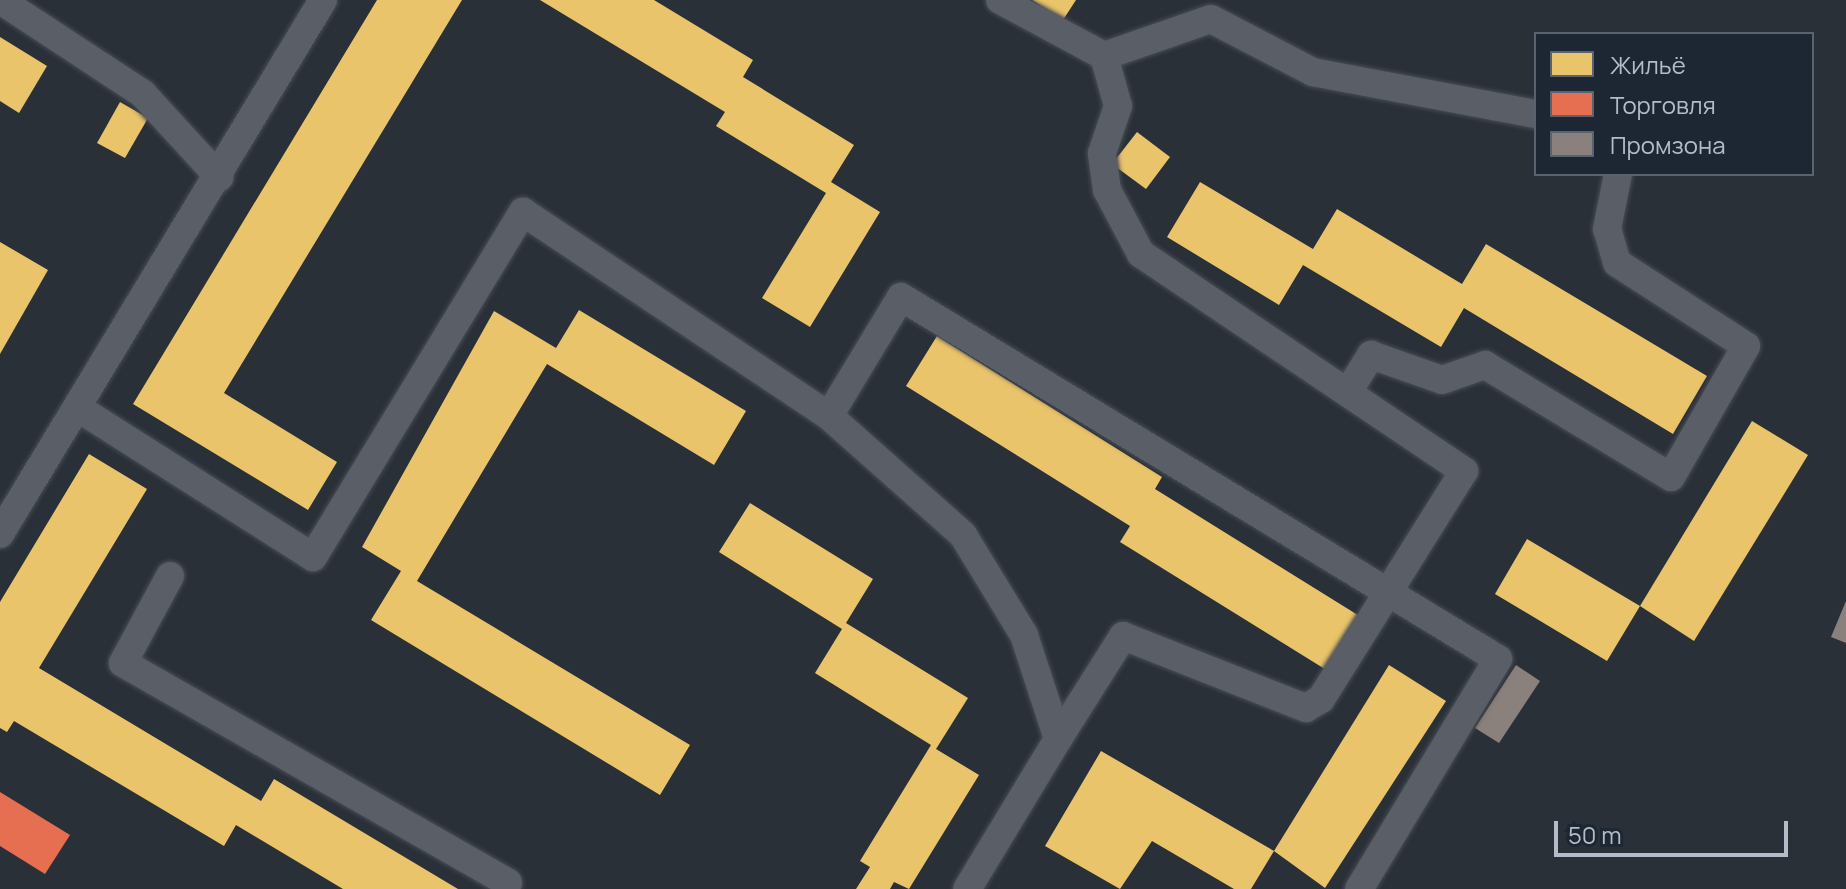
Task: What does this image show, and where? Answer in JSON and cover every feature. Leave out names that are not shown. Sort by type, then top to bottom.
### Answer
[{"type":"street","points":[[0,0],[143,94],[219,177]]},
{"type":"street","points":[[0,534],[219,177],[323,0]]},
{"type":"street","points":[[967,889],[1123,636],[1306,708],[1334,682],[1464,471],[1141,254],[1107,190],[1102,153],[1118,106],[1104,56],[1000,0]]},
{"type":"street","points":[[1104,56],[1211,19],[1313,72],[1534,114]]},
{"type":"street","points":[[1348,392],[1371,355],[1442,380],[1485,365],[1671,477],[1746,346],[1617,263],[1607,229],[1618,176]]},
{"type":"street","points":[[78,408],[313,557],[523,212],[829,416],[963,535],[1024,635],[1058,739]]},
{"type":"street","points":[[829,416],[901,297],[1498,659],[1359,889]]},
{"type":"street","points":[[170,576],[123,663],[511,887]]},
{"type":"building: Жильё","points":[[377,0],[462,0],[224,393],[337,462],[308,510],[133,404]]},
{"type":"building: Жильё","points":[[540,0],[654,0],[753,60],[743,77],[854,145],[831,182],[880,212],[810,327],[762,298],[826,193],[716,126],[725,112]]},
{"type":"building: Жильё","points":[[1032,0],[1076,0],[1063,20]]},
{"type":"building: Жильё","points":[[0,37],[47,66],[19,113],[0,101]]},
{"type":"building: Жильё","points":[[120,102],[148,118],[125,158],[97,143]]},
{"type":"building: Жильё","points":[[1137,132],[1170,157],[1146,189],[1112,164]]},
{"type":"building: Жильё","points":[[1200,182],[1313,249],[1337,209],[1462,284],[1486,244],[1707,376],[1673,434],[1464,308],[1441,347],[1303,265],[1279,305],[1167,237]]},
{"type":"building: Жильё","points":[[0,242],[48,270],[0,354]]},
{"type":"building: Жильё","points":[[579,310],[746,411],[714,465],[547,364],[417,581],[690,745],[660,795],[371,620],[401,571],[362,547],[494,311],[556,348]]},
{"type":"building: Жильё","points":[[937,336],[1162,477],[1155,489],[1361,617],[1328,671],[1120,542],[1130,526],[906,386]]},
{"type":"building: Жильё","points":[[1752,421],[1808,455],[1694,641],[1640,606]]},
{"type":"building: Жильё","points":[[89,454],[147,489],[39,668],[261,801],[274,779],[458,889],[343,889],[236,825],[224,846],[14,721],[7,732],[0,728],[0,602]]},
{"type":"building: Жильё","points":[[750,503],[873,579],[846,623],[968,698],[936,749],[979,775],[909,889],[894,882],[890,889],[856,889],[870,867],[860,861],[931,745],[815,673],[842,629],[719,552]]},
{"type":"building: Жильё","points":[[1527,539],[1640,606],[1607,661],[1495,594]]},
{"type":"building: Жильё","points":[[1389,665],[1446,701],[1325,888],[1274,851]]},
{"type":"building: Жильё","points":[[1101,751],[1274,851],[1251,889],[1234,889],[1152,841],[1120,889],[1045,846]]},
{"type":"building: Торговля","points":[[0,792],[70,835],[45,874],[0,846]]},
{"type":"building: Промзона","points":[[1846,601],[1846,643],[1831,637]]},
{"type":"building: Промзона","points":[[1516,665],[1540,681],[1499,743],[1475,728]]}]
